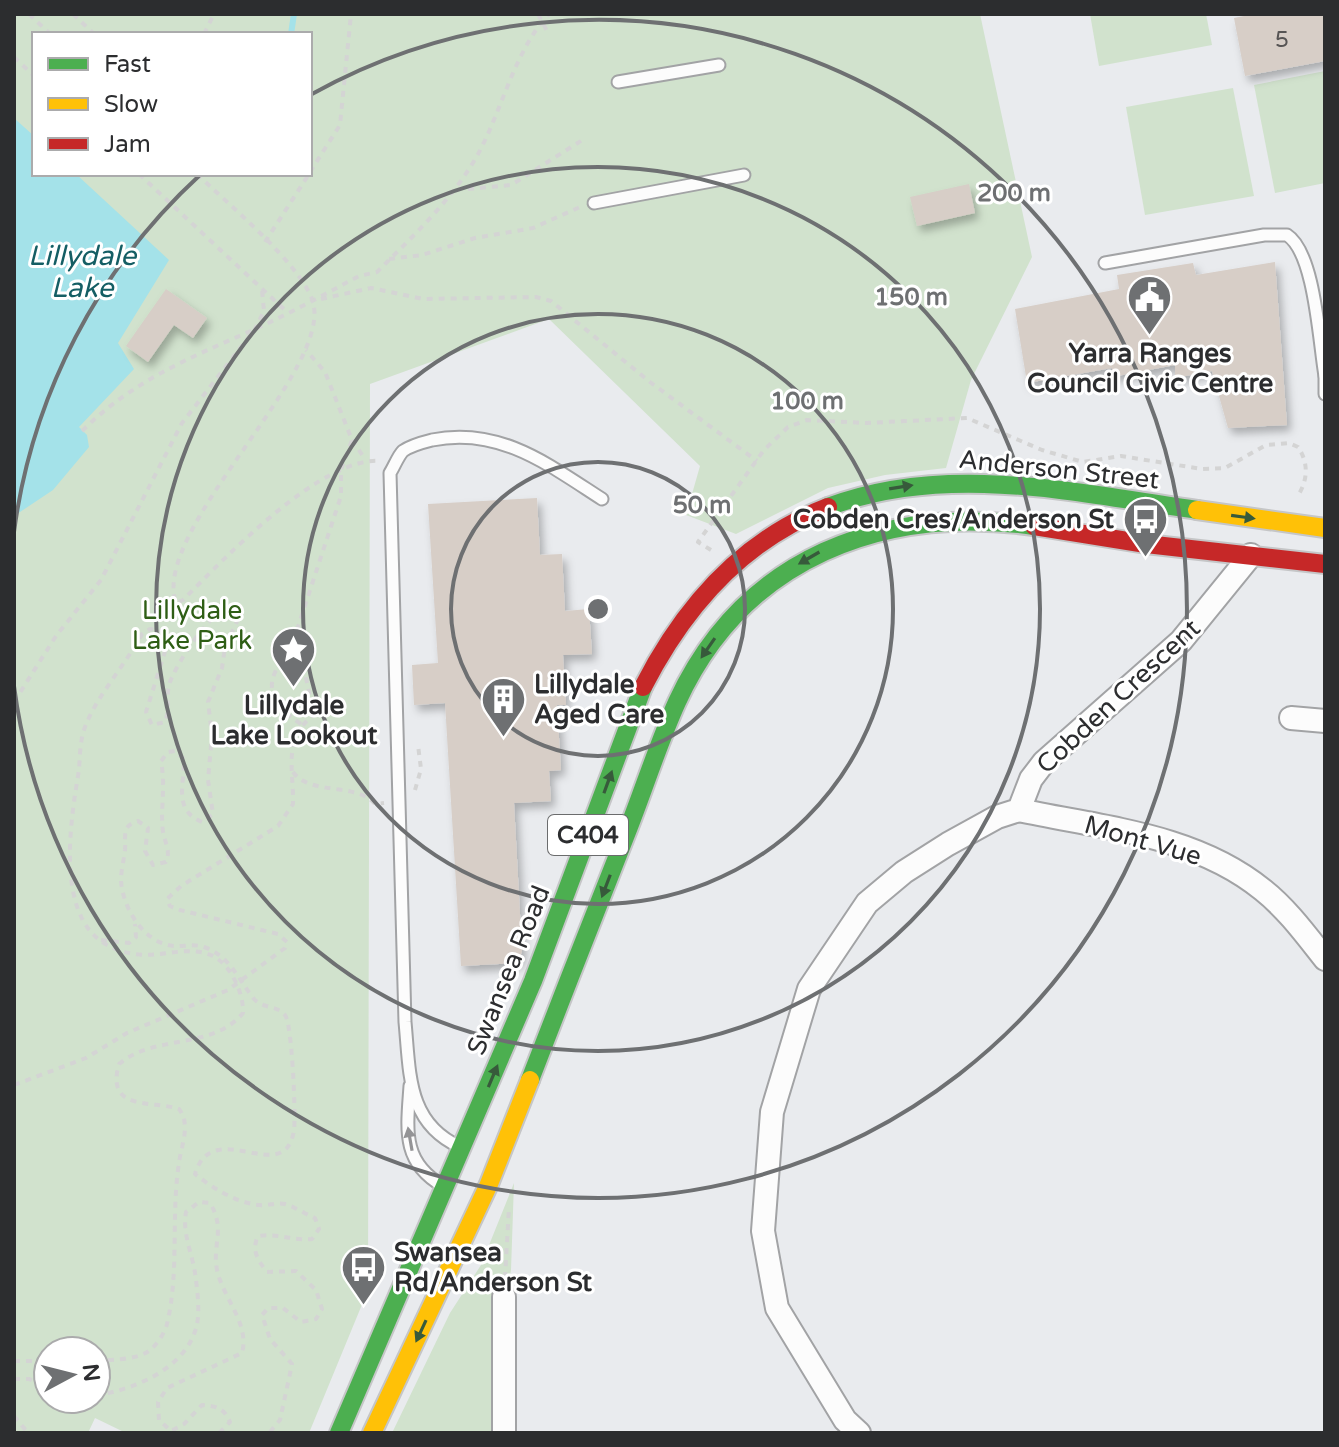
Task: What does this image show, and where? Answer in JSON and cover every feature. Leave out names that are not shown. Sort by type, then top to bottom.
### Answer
[{"type":"main road","name":"Anderson Street","points":[[753,548],[792,524],[835,504],[914,485],[984,482],[1325,528]]},
{"type":"main road","points":[[1093,496],[1165,520],[1244,532],[1251,555]]},
{"type":"main road","name":"C404","points":[[372,1433],[489,1184],[678,701],[713,639],[760,590],[818,552],[879,529],[922,521],[987,521],[1325,564]]},
{"type":"main road","name":"Swansea Road","points":[[339,1433],[463,1148],[559,915],[644,684],[679,623],[700,596],[753,548]]},
{"type":"main road","points":[[463,1148],[489,1184]]},
{"type":"main road","points":[[446,1188],[489,1184]]},
{"type":"main road","points":[[420,1245],[443,1239],[461,1246]]},
{"type":"street","name":"Cobden Crescent","points":[[1019,810],[1031,779],[1044,762],[1181,641],[1251,555]]},
{"type":"street","points":[[1291,718],[1325,721]]},
{"type":"street","name":"Mont Vue","points":[[1019,810],[1112,827],[1170,843],[1211,859],[1263,890],[1325,959]]},
{"type":"street","points":[[859,1433],[845,1420],[777,1308],[763,1231],[772,1112],[809,989],[867,903],[891,881],[937,851],[997,817],[1019,810]]},
{"type":"street","points":[[504,1297],[504,1433]]},
{"type":"lane","points":[[618,82],[719,65]]},
{"type":"lane","points":[[594,203],[744,175]]},
{"type":"lane","points":[[1105,263],[1264,235],[1287,235],[1300,247],[1306,266],[1325,375],[1325,394]]},
{"type":"lane","points":[[446,1188],[416,1165],[407,1132],[410,1074],[401,969],[400,803],[390,473],[403,451],[423,442],[447,437],[494,439],[536,456],[602,499]]},
{"type":"lane","points":[[410,1074],[425,1124],[435,1134],[463,1148]]},
{"type":"path","points":[[29,14],[48,32]]},
{"type":"path","points":[[73,14],[92,32]]},
{"type":"path","points":[[205,32],[214,14]]},
{"type":"path","points":[[312,168],[340,125],[351,14]]},
{"type":"path","points":[[538,14],[548,33]]},
{"type":"path","points":[[82,431],[101,412],[154,373],[255,329],[359,276],[377,272],[457,188],[478,153],[542,22],[549,14]]},
{"type":"path","points":[[14,57],[32,74]]},
{"type":"path","points":[[468,189],[511,185],[584,139]]},
{"type":"path","points":[[141,176],[288,313]]},
{"type":"path","points":[[199,176],[299,276],[313,301],[316,323],[306,350],[200,515],[180,560],[173,594],[176,603],[183,600],[257,526],[341,470],[365,459],[397,462]]},
{"type":"path","points":[[265,242],[307,176]]},
{"type":"path","points":[[389,259],[422,255],[475,238],[533,228],[594,203]]},
{"type":"path","points":[[313,301],[371,288],[423,299],[536,297],[551,301],[650,382],[757,461]]},
{"type":"path","points":[[14,702],[56,636],[101,580],[182,423],[255,329],[264,311],[262,290]]},
{"type":"path","points":[[306,350],[325,372],[352,440],[365,459]]},
{"type":"path","points":[[301,724],[280,711],[272,694],[274,668],[290,651],[341,496],[341,470],[352,440]]},
{"type":"path","points":[[99,939],[129,943],[136,937],[134,921],[121,886],[125,829],[131,823],[144,822],[148,828],[147,861],[153,865],[166,862],[169,855],[163,832],[163,756],[175,751],[184,759],[180,789],[184,806],[194,819],[202,822],[213,814],[208,780],[212,748],[208,702],[222,668],[225,647],[239,617],[239,608],[234,605],[218,610],[177,668],[170,682],[165,722],[152,725],[146,712],[168,642],[162,631],[150,629],[142,634],[85,727],[69,829],[71,868],[83,920],[99,939],[138,958],[203,953],[225,964],[257,1001],[285,1014],[292,1027],[291,1067],[295,1109],[292,1141],[282,1151],[269,1157],[233,1148],[214,1149],[200,1159],[195,1174],[208,1185],[242,1200],[259,1205],[282,1203],[299,1210],[315,1218],[319,1229],[312,1239],[297,1241],[275,1234],[258,1236],[255,1243],[256,1258],[267,1272],[296,1271],[316,1290],[322,1309],[316,1319],[301,1322],[283,1308],[268,1308],[262,1315],[270,1339],[292,1364],[293,1374],[280,1420],[269,1433]]},
{"type":"path","points":[[14,1085],[86,1058],[127,1033],[236,984],[285,948],[283,937],[262,928],[180,910],[170,906],[167,899],[181,886],[278,826],[293,804],[289,756],[301,724],[314,715],[303,664],[290,651]]},
{"type":"path","points":[[414,795],[421,769],[418,745]]},
{"type":"path","points":[[292,770],[297,777],[365,795],[375,804],[400,803]]},
{"type":"path","points":[[112,1359],[150,1351],[166,1329],[172,1289],[178,1168],[185,1127],[185,1117],[179,1109],[134,1104],[119,1090],[115,1076],[119,1064],[149,1047],[224,1029],[237,1021],[243,1006],[227,960],[203,946],[169,946],[154,941],[134,921]]},
{"type":"path","points":[[243,1006],[257,1001]]},
{"type":"path","points":[[112,1393],[148,1382],[166,1368],[188,1342],[198,1320],[198,1307],[195,1269],[184,1225],[186,1212],[199,1202],[210,1203],[221,1229],[217,1268],[245,1343],[242,1353],[167,1388],[158,1402],[159,1420],[171,1431],[184,1424],[202,1405],[216,1406],[226,1412],[230,1422],[219,1433]]},
{"type":"path","points":[[14,1416],[28,1433]]},
{"type":"green space","name":"Lillydale Lake Park","points":[[14,14],[980,14],[1032,257],[971,380],[946,468],[885,475],[828,488],[736,534],[686,515],[700,466],[549,319],[370,384],[368,1290],[309,1433],[126,1433],[95,1418],[88,1433],[14,1433]]},
{"type":"green space","points":[[1090,14],[1206,14],[1212,45],[1099,66]]},
{"type":"green space","points":[[1325,71],[1325,183],[1275,193],[1254,85]]},
{"type":"green space","points":[[1233,88],[1254,196],[1145,215],[1126,107]]},
{"type":"green space","points":[[514,1183],[511,1270],[504,1316],[502,1433],[392,1433],[450,1313],[481,1265]]},
{"type":"water","name":"Lillydale Lake","points":[[14,118],[32,134],[32,176],[78,176],[169,260],[118,343],[134,369],[79,427],[87,435],[89,447],[53,490],[14,516]]},
{"type":"building","points":[[1254,14],[1325,14],[1325,61],[1245,76],[1234,18]]},
{"type":"building","points":[[969,184],[975,213],[917,226],[910,197]]},
{"type":"building","name":"Yarra Ranges Council Civic Centre","points":[[1275,262],[1287,425],[1228,428],[1212,371],[1175,378],[1175,365],[1112,377],[1112,368],[1027,383],[1015,309],[1119,289],[1117,275],[1193,263],[1196,275]]},
{"type":"building","points":[[166,289],[207,318],[193,338],[174,325],[148,362],[126,346]]},
{"type":"building","name":"Lillydale Aged Care","points":[[537,498],[540,555],[562,554],[565,611],[589,609],[592,654],[563,655],[566,705],[557,705],[561,770],[549,771],[551,801],[514,803],[522,951],[518,963],[461,966],[445,703],[414,705],[412,665],[438,663],[428,504]]},
{"type":"waterway","points":[[291,32],[294,14]]},
{"type":"traffic: fast","points":[[828,507],[873,494],[918,486],[965,484],[1058,490],[1197,510]]},
{"type":"traffic: fast","points":[[530,1080],[677,702],[705,652],[740,610],[780,577],[824,552],[872,534],[924,524],[978,522],[1034,526]]},
{"type":"traffic: fast","points":[[339,1433],[533,981],[643,687]]},
{"type":"traffic: slow","points":[[1197,510],[1325,528]]},
{"type":"traffic: slow","points":[[372,1433],[489,1184],[530,1080]]},
{"type":"traffic: jam","points":[[643,687],[677,630],[719,579],[742,557],[769,538],[828,507]]},
{"type":"traffic: jam","points":[[1034,526],[1146,544],[1325,564]]},
{"type":"place","name":"Yarra Ranges Council Civic Centre","points":[[1150,337]]},
{"type":"place","name":"Cobden Cres/Anderson St","points":[[1145,558]]},
{"type":"place","name":"Lillydale Lake Lookout","points":[[294,689]]},
{"type":"place","name":"Lillydale Aged Care","points":[[503,738]]},
{"type":"place","name":"Swansea Rd/Anderson St","points":[[363,1306]]}]
